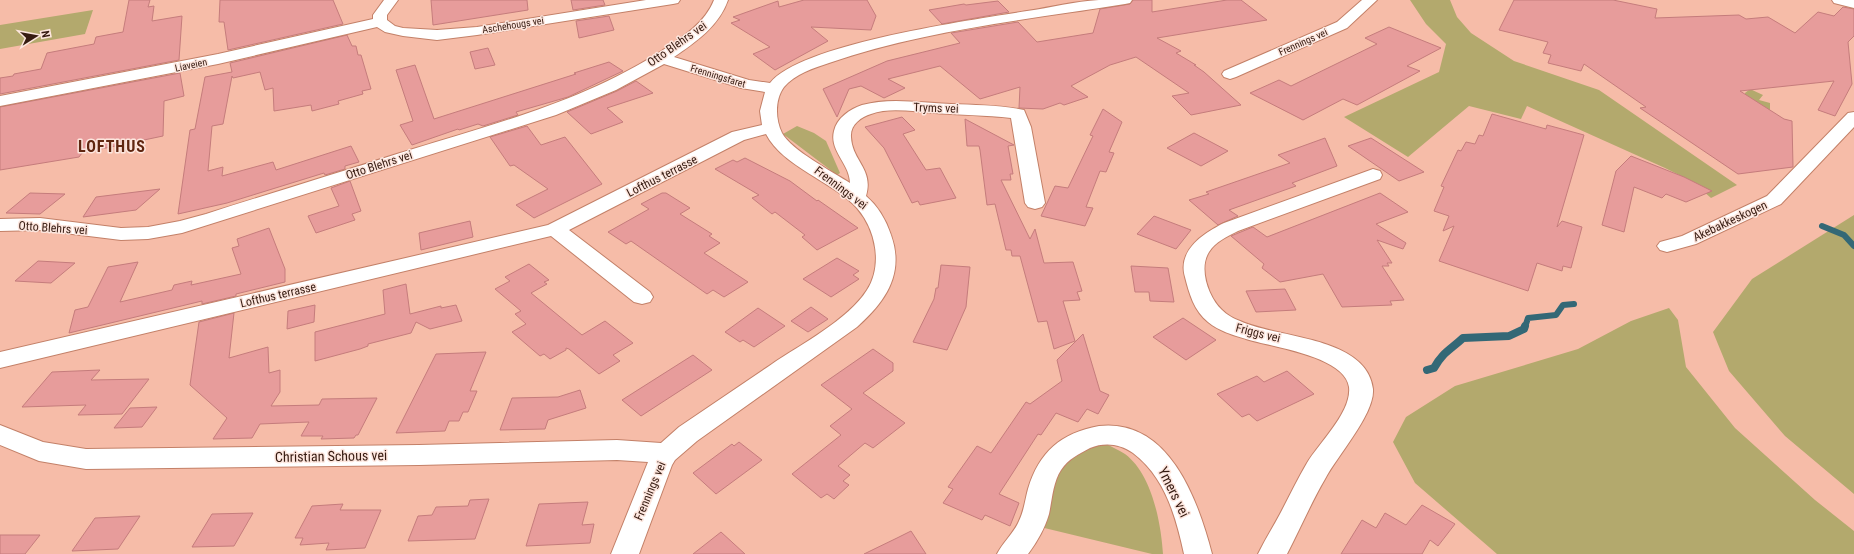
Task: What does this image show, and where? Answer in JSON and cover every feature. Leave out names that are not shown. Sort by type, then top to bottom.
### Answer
[{"type":"street","points":[[380,22],[380,15],[391,0]]},
{"type":"street","name":"Aschehougs vei","points":[[380,22],[390,30],[437,35],[477,31],[673,0]]},
{"type":"street","name":"Otto Blehrs vei","points":[[0,225],[40,224],[121,234],[148,233],[182,227],[537,115],[610,87],[662,58],[704,28],[720,10],[721,0]]},
{"type":"street","points":[[770,128],[769,106],[775,89],[784,79],[801,69],[832,56],[878,43],[948,28],[1125,0]]},
{"type":"street","name":"Frennings vei","points":[[1230,74],[1342,25],[1370,0]]},
{"type":"street","points":[[1838,0],[1854,4]]},
{"type":"street","name":"Liaveien","points":[[0,101],[218,59],[380,22]]},
{"type":"street","name":"Frenningsfaret","points":[[662,58],[747,85],[775,89]]},
{"type":"street","name":"Tryms vei","points":[[856,197],[860,189],[860,181],[842,137],[847,123],[852,116],[866,110],[884,107],[898,107],[996,111],[1018,114],[1022,127],[1035,203]]},
{"type":"street","name":"Akebakkeskogen","points":[[1667,246],[1689,240],[1774,200],[1854,117]]},
{"type":"street","name":"Frennings vei","points":[[625,554],[655,475],[666,454],[688,434],[846,324],[870,301],[878,289],[883,277],[886,251],[880,225],[867,206],[787,149],[774,136],[770,128]]},
{"type":"street","name":"Lofthus terrasse","points":[[0,360],[555,229],[738,136],[770,128]]},
{"type":"street","name":"Friggs vei","points":[[1272,554],[1317,470],[1357,409],[1361,397],[1360,382],[1352,370],[1323,350],[1308,345],[1240,330],[1226,325],[1206,308],[1195,282],[1193,266],[1201,247],[1216,234],[1231,227],[1373,175]]},
{"type":"street","points":[[555,229],[642,297]]},
{"type":"street","name":"Christian Schous vei","points":[[0,434],[39,451],[86,459],[419,455],[617,450],[666,454]]},
{"type":"street","name":"Ymers vei","points":[[1011,554],[1021,543],[1032,522],[1047,473],[1056,458],[1077,444],[1093,436],[1103,435],[1128,438],[1143,446],[1158,460],[1170,478],[1184,506],[1198,554]]},
{"type":"shaded area","points":[[1410,0],[1450,0],[1457,17],[1471,33],[1514,61],[1599,90],[1737,185],[1711,198],[1693,182],[1665,168],[1527,106],[1521,119],[1469,106],[1408,157],[1344,117],[1439,72],[1446,44],[1426,24]]},
{"type":"shaded area","points":[[93,10],[85,34],[0,49],[0,25]]},
{"type":"shaded area","points":[[1750,89],[1763,95],[1759,100],[1770,103],[1770,111],[1745,101],[1745,93]]},
{"type":"shaded area","points":[[797,126],[814,133],[826,141],[840,173],[837,175],[783,134]]},
{"type":"shaded area","points":[[1854,215],[1854,494],[1785,436],[1729,371],[1713,332],[1752,279]]},
{"type":"shaded area","points":[[1669,308],[1678,320],[1686,367],[1735,428],[1815,500],[1854,531],[1854,554],[1497,554],[1415,483],[1393,442],[1406,417],[1455,386],[1578,349],[1631,321]]},
{"type":"shaded area","points":[[1106,444],[1125,454],[1142,474],[1148,486],[1157,514],[1163,554],[1152,554],[1032,525],[1042,482],[1079,445]]},
{"type":"building","points":[[129,0],[150,0],[148,7],[154,6],[152,21],[182,16],[179,60],[0,94],[0,78],[41,69],[47,53],[94,44],[96,37],[123,32]]},
{"type":"building","points":[[220,0],[333,0],[343,24],[228,50],[224,22],[219,22]]},
{"type":"building","points":[[431,0],[527,0],[528,10],[433,25]]},
{"type":"building","points":[[571,0],[603,0],[605,5],[573,10]]},
{"type":"building","points":[[804,0],[867,0],[876,16],[871,30],[811,27],[828,41],[775,70],[753,54],[770,47],[731,23],[740,20],[733,17],[778,1],[779,7]]},
{"type":"building","points":[[1133,0],[1152,0],[1152,12],[1227,0],[1241,0],[1267,20],[1157,38],[1181,51],[1176,53],[1196,65],[1194,65],[1241,105],[1191,115],[1172,96],[1189,93],[1136,57],[1110,65],[1071,86],[1088,97],[1064,105],[1060,103],[1043,109],[1019,108],[1020,87],[980,99],[940,66],[888,79],[905,88],[884,98],[861,86],[849,89],[837,117],[823,89],[887,61],[960,43],[951,33],[1018,22],[1037,42],[1093,33],[1100,9],[1130,4]]},
{"type":"building","points":[[1514,0],[1613,0],[1657,9],[1655,18],[1739,15],[1746,19],[1768,17],[1795,33],[1818,12],[1834,16],[1843,7],[1854,9],[1854,36],[1848,42],[1852,84],[1835,116],[1818,110],[1834,81],[1740,91],[1784,119],[1792,121],[1793,167],[1738,174],[1640,108],[1646,107],[1584,64],[1581,71],[1548,63],[1551,55],[1543,53],[1548,42],[1499,30]]},
{"type":"building","points":[[998,1],[1009,12],[942,24],[929,10],[964,4]]},
{"type":"building","points":[[609,16],[614,30],[579,38],[576,21]]},
{"type":"building","points":[[1389,27],[1441,48],[1407,66],[1420,71],[1357,105],[1343,99],[1303,120],[1250,93],[1279,80],[1291,86],[1377,44],[1365,38]]},
{"type":"building","points":[[347,35],[352,46],[356,46],[358,55],[361,55],[371,89],[362,91],[363,94],[338,101],[339,104],[312,111],[311,105],[274,111],[273,88],[265,90],[260,72],[233,78],[232,76],[223,124],[212,126],[208,171],[223,167],[222,176],[273,162],[276,170],[351,146],[359,162],[345,166],[345,169],[325,175],[324,173],[227,203],[178,214],[190,130],[195,129],[205,77],[232,72],[230,63]]},
{"type":"building","points":[[488,48],[495,65],[475,69],[470,52]]},
{"type":"building","points":[[609,62],[623,71],[568,97],[516,112],[518,115],[483,126],[478,124],[459,130],[458,129],[412,145],[400,125],[413,121],[396,70],[415,65],[434,119]]},
{"type":"building","points":[[180,73],[184,96],[164,101],[163,136],[82,153],[79,157],[0,170],[0,107]]},
{"type":"building","points":[[636,81],[653,93],[607,108],[623,122],[591,134],[567,112],[617,91]]},
{"type":"building","points":[[1103,109],[1122,122],[1109,152],[1114,153],[1106,172],[1100,171],[1086,207],[1093,208],[1085,226],[1041,216],[1055,186],[1068,188],[1093,136],[1090,135]]},
{"type":"building","points":[[1492,114],[1546,129],[1547,125],[1584,135],[1557,227],[1562,221],[1582,227],[1571,268],[1563,266],[1562,271],[1537,263],[1528,291],[1439,261],[1454,226],[1443,231],[1449,216],[1434,211],[1444,187],[1441,186],[1458,150],[1461,151],[1466,142],[1475,144],[1479,135],[1483,136]]},
{"type":"building","points":[[902,117],[915,130],[903,134],[926,170],[940,168],[956,198],[920,205],[918,201],[912,203],[884,148],[865,127]]},
{"type":"building","points":[[965,119],[1014,145],[1008,146],[1013,174],[1010,174],[1011,180],[1001,180],[1030,239],[1035,229],[1044,263],[1073,262],[1082,291],[1077,292],[1080,300],[1063,301],[1075,341],[1054,349],[1047,321],[1038,322],[1020,256],[1012,256],[1011,250],[1006,250],[995,204],[987,205],[979,146],[967,146]]},
{"type":"building","points":[[527,126],[541,145],[565,137],[602,184],[534,218],[516,205],[548,189],[514,165],[510,166],[490,137]]},
{"type":"building","points":[[1194,133],[1228,151],[1201,166],[1167,148]]},
{"type":"building","points":[[1325,138],[1337,166],[1292,183],[1296,186],[1229,210],[1238,216],[1218,225],[1189,200],[1209,194],[1206,192],[1290,163],[1278,155]]},
{"type":"building","points":[[1371,138],[1424,172],[1399,181],[1348,146]]},
{"type":"building","points":[[1631,156],[1684,177],[1712,191],[1686,202],[1666,194],[1662,198],[1634,187],[1624,232],[1602,225],[1616,171]]},
{"type":"building","points":[[745,158],[790,181],[858,228],[817,250],[802,237],[805,235],[775,212],[772,214],[752,198],[759,195],[715,169],[733,160],[737,162]]},
{"type":"building","points":[[350,181],[361,211],[352,214],[355,220],[316,233],[308,216],[339,206],[331,188]]},
{"type":"building","points":[[160,189],[136,210],[83,217],[96,197]]},
{"type":"building","points":[[30,193],[65,194],[40,214],[6,213]]},
{"type":"building","points":[[662,193],[666,193],[690,208],[680,214],[712,234],[709,236],[720,243],[704,253],[748,282],[724,297],[713,290],[707,294],[631,241],[626,244],[608,232],[649,209],[641,204]]},
{"type":"building","points":[[1380,193],[1408,212],[1376,224],[1406,243],[1403,249],[1377,240],[1392,263],[1387,263],[1389,266],[1382,266],[1404,300],[1390,301],[1392,305],[1342,307],[1323,274],[1280,282],[1262,268],[1264,264],[1231,236],[1253,227],[1267,237]]},
{"type":"building","points":[[1154,216],[1191,230],[1176,249],[1137,234]]},
{"type":"building","points":[[470,221],[473,237],[421,250],[419,233]]},
{"type":"building","points":[[269,228],[285,269],[285,282],[236,294],[236,296],[202,304],[202,301],[69,333],[75,310],[88,307],[108,267],[138,262],[120,302],[172,290],[174,285],[192,281],[191,285],[241,274],[232,248],[239,246],[237,239]]},
{"type":"building","points":[[837,258],[859,271],[853,275],[859,279],[831,297],[803,279]]},
{"type":"building","points":[[38,261],[75,263],[51,283],[15,281]]},
{"type":"building","points":[[529,264],[549,280],[544,282],[547,284],[531,293],[582,335],[605,321],[633,343],[613,355],[620,361],[599,374],[569,349],[566,348],[566,350],[550,359],[544,354],[540,356],[512,332],[526,324],[515,314],[521,311],[495,289],[510,281],[505,277]]},
{"type":"building","points":[[941,265],[970,267],[966,307],[947,350],[913,342],[934,299],[936,288],[938,288]]},
{"type":"building","points":[[1131,266],[1168,268],[1174,302],[1150,301],[1149,292],[1135,292]]},
{"type":"building","points":[[406,284],[410,314],[441,306],[441,308],[456,305],[462,321],[430,329],[416,322],[411,333],[368,344],[368,346],[360,349],[315,361],[315,332],[385,314],[383,290]]},
{"type":"building","points":[[1285,289],[1296,310],[1256,312],[1246,291]]},
{"type":"building","points":[[315,305],[314,322],[287,329],[288,311]]},
{"type":"building","points":[[811,307],[828,319],[808,332],[791,321]]},
{"type":"building","points":[[758,308],[785,326],[754,347],[743,340],[740,342],[725,332]]},
{"type":"building","points":[[234,313],[229,358],[268,347],[269,373],[280,370],[280,392],[271,406],[319,405],[322,399],[377,398],[358,435],[354,438],[321,439],[323,436],[301,436],[309,422],[260,424],[252,438],[213,439],[227,418],[190,385],[199,322]]},
{"type":"building","points":[[1183,318],[1216,340],[1186,360],[1153,337]]},
{"type":"building","points":[[1083,334],[1100,391],[1109,395],[1098,414],[1087,409],[1078,422],[1056,413],[1041,435],[1038,434],[999,494],[1019,503],[1010,526],[985,515],[982,520],[943,503],[953,489],[948,487],[977,446],[991,453],[1026,402],[1030,404],[1062,381],[1057,360]]},
{"type":"building","points":[[873,349],[893,363],[893,371],[863,393],[905,423],[873,448],[865,443],[838,466],[850,475],[843,481],[849,485],[834,499],[827,494],[821,498],[792,474],[841,435],[830,426],[852,409],[821,385]]},
{"type":"building","points":[[486,352],[470,391],[477,391],[468,412],[463,412],[459,421],[449,421],[445,431],[396,433],[436,354]]},
{"type":"building","points":[[693,355],[712,370],[641,416],[622,400]]},
{"type":"building","points":[[100,370],[91,380],[149,379],[122,414],[78,415],[86,405],[22,407],[52,372]]},
{"type":"building","points":[[1287,371],[1314,394],[1257,421],[1249,414],[1242,417],[1217,394],[1257,376],[1264,382]]},
{"type":"building","points":[[580,390],[586,408],[548,420],[545,429],[500,430],[512,398],[558,397]]},
{"type":"building","points":[[157,407],[142,427],[114,428],[130,408]]},
{"type":"building","points":[[739,442],[762,460],[716,494],[693,473],[732,444],[734,446]]},
{"type":"building","points":[[489,499],[475,539],[408,541],[418,516],[432,515],[436,507],[468,506],[470,500]]},
{"type":"building","points":[[588,502],[582,525],[594,524],[590,543],[526,546],[539,504]]},
{"type":"building","points":[[343,504],[340,510],[381,510],[365,548],[326,550],[329,543],[300,545],[303,538],[295,538],[312,506]]},
{"type":"building","points":[[1422,505],[1455,524],[1438,546],[1430,540],[1422,554],[1341,554],[1362,520],[1376,528],[1385,513],[1406,525]]},
{"type":"building","points":[[253,513],[234,546],[192,547],[212,514]]},
{"type":"building","points":[[140,516],[118,549],[72,551],[95,518]]},
{"type":"building","points":[[911,531],[926,554],[864,554],[897,538]]},
{"type":"building","points":[[721,532],[745,554],[693,554]]},
{"type":"building","points":[[0,535],[40,535],[25,554],[0,554]]},
{"type":"waterway","points":[[1822,226],[1844,235],[1854,246]]},
{"type":"waterway","points":[[1525,327],[1528,318],[1556,315],[1563,305],[1574,304]]},
{"type":"waterway","points":[[1427,370],[1434,368],[1444,355],[1463,338],[1509,336],[1524,329],[1525,326]]},
{"type":"district","name":"LOFTHUS","points":[[112,146]]}]
